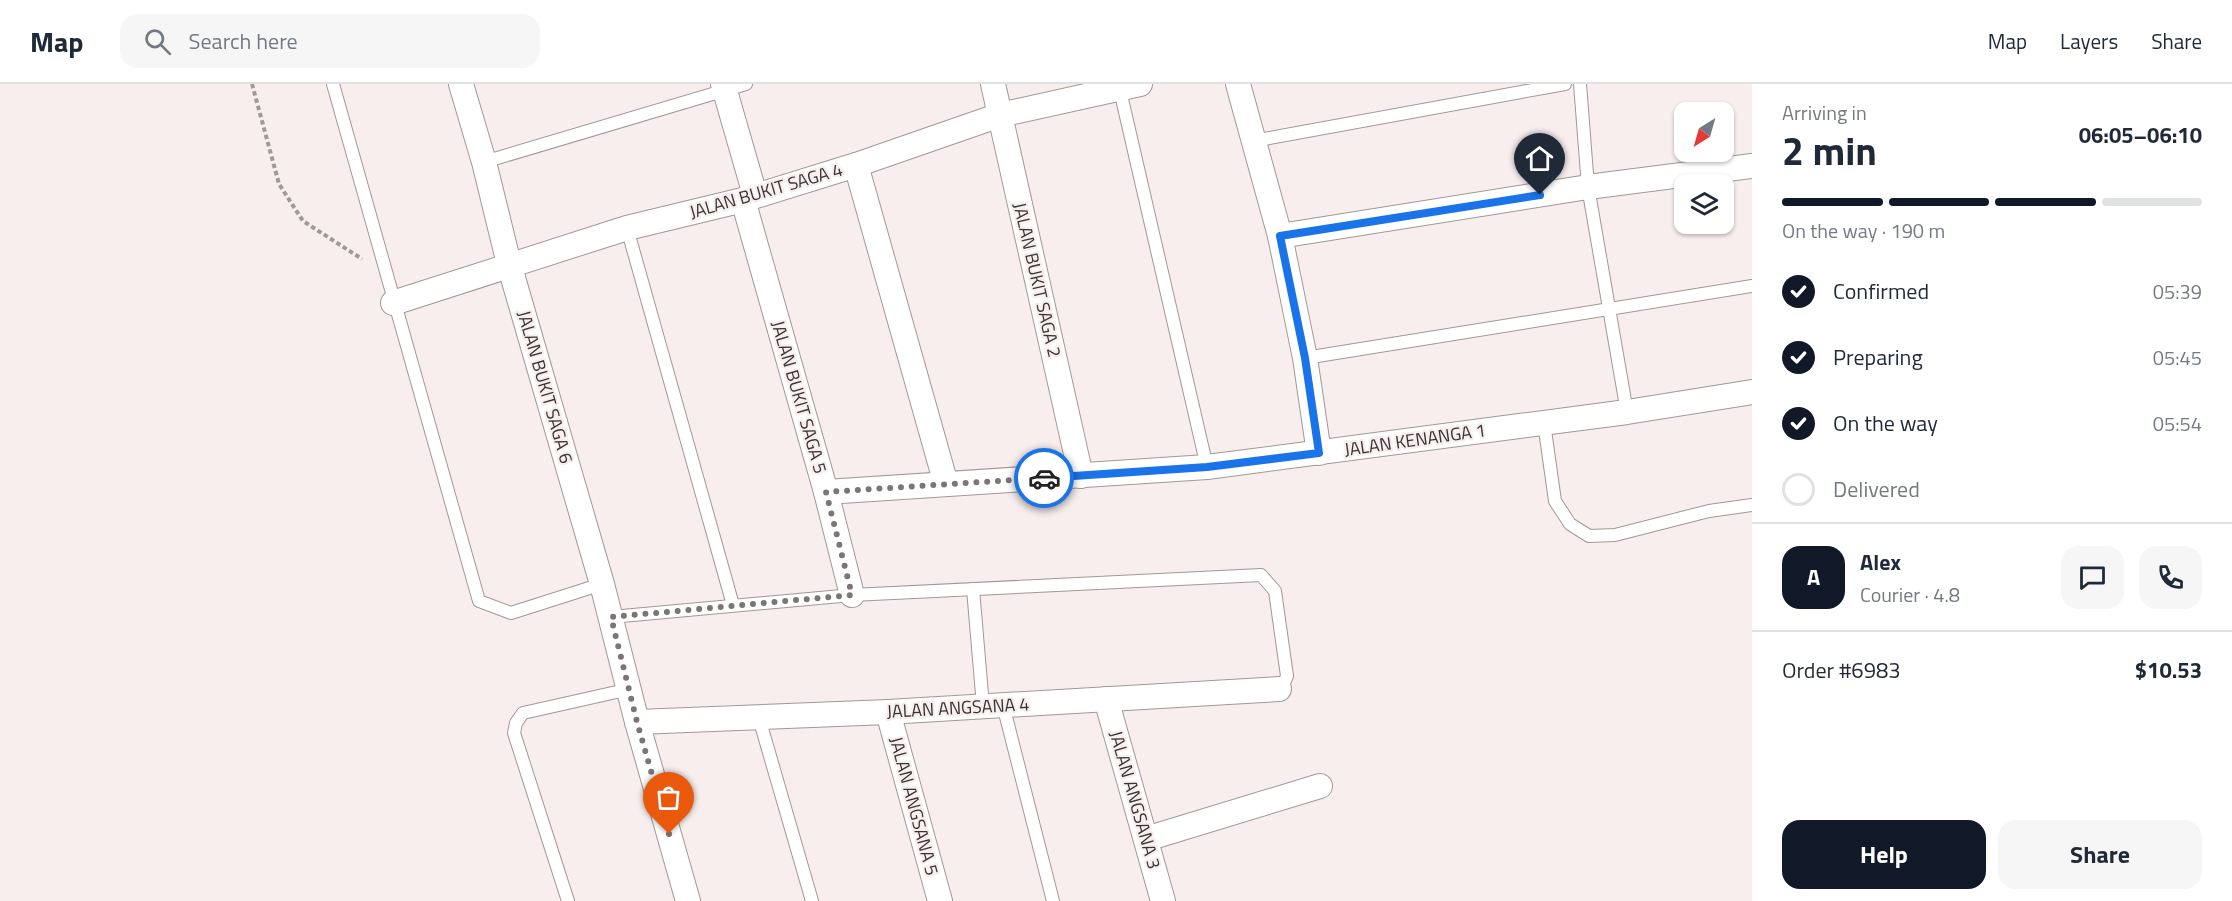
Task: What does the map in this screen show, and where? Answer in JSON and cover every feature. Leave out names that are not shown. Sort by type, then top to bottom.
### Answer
[{"type":"street","name":"JALAN BUKIT SAGA 6","points":[[461,84],[484,162],[509,264],[602,584],[637,722],[688,901]]},
{"type":"street","name":"JALAN BUKIT SAGA 2","points":[[993,84],[1081,476]]},
{"type":"street","points":[[1238,84],[1280,236],[1305,358],[1319,453]]},
{"type":"street","name":"JALAN BUKIT SAGA 5","points":[[731,86],[749,198],[852,595]]},
{"type":"street","name":"JALAN BUKIT SAGA 4","points":[[393,303],[627,228],[749,198],[856,165],[1000,115],[1126,86]]},
{"type":"street","points":[[856,165],[946,484]]},
{"type":"street","points":[[1280,236],[1587,188],[1752,166]]},
{"type":"street","name":"JALAN KENANGA 1","points":[[826,492],[1207,467],[1627,412],[1752,392]]},
{"type":"street","name":"JALAN ANGSANA 4","points":[[637,722],[888,712],[1279,689]]},
{"type":"street","name":"JALAN ANGSANA 3","points":[[1106,699],[1163,901]]},
{"type":"street","name":"JALAN ANGSANA 5","points":[[888,712],[940,901]]},
{"type":"street","points":[[1146,839],[1320,786]]},
{"type":"lane","points":[[333,84],[393,303],[479,600],[511,613],[602,584]]},
{"type":"lane","points":[[1253,141],[1566,84]]},
{"type":"lane","points":[[1580,84],[1587,188],[1627,412]]},
{"type":"lane","points":[[484,162],[731,86]]},
{"type":"lane","points":[[1126,86],[1207,467]]},
{"type":"lane","points":[[627,228],[733,605]]},
{"type":"lane","points":[[1305,358],[1752,286]]},
{"type":"lane","points":[[1544,423],[1555,501],[1570,524],[1589,536],[1616,535],[1709,512],[1752,505]]},
{"type":"lane","points":[[611,617],[852,595],[1261,575],[1275,591],[1287,676],[1279,689]]},
{"type":"lane","points":[[973,589],[993,706],[1053,901]]},
{"type":"lane","points":[[568,901],[514,733],[516,723],[523,713],[630,689]]},
{"type":"lane","points":[[759,718],[812,901]]},
{"type":"path","points":[[252,84],[279,184],[303,220],[368,263],[381,260]]},
{"type":"way so far","points":[[669,834],[637,722],[611,617],[852,595],[826,492],[1044,478]]},
{"type":"route","points":[[1044,478],[1207,467],[1319,453],[1305,358],[1280,236],[1540,195]]}]
